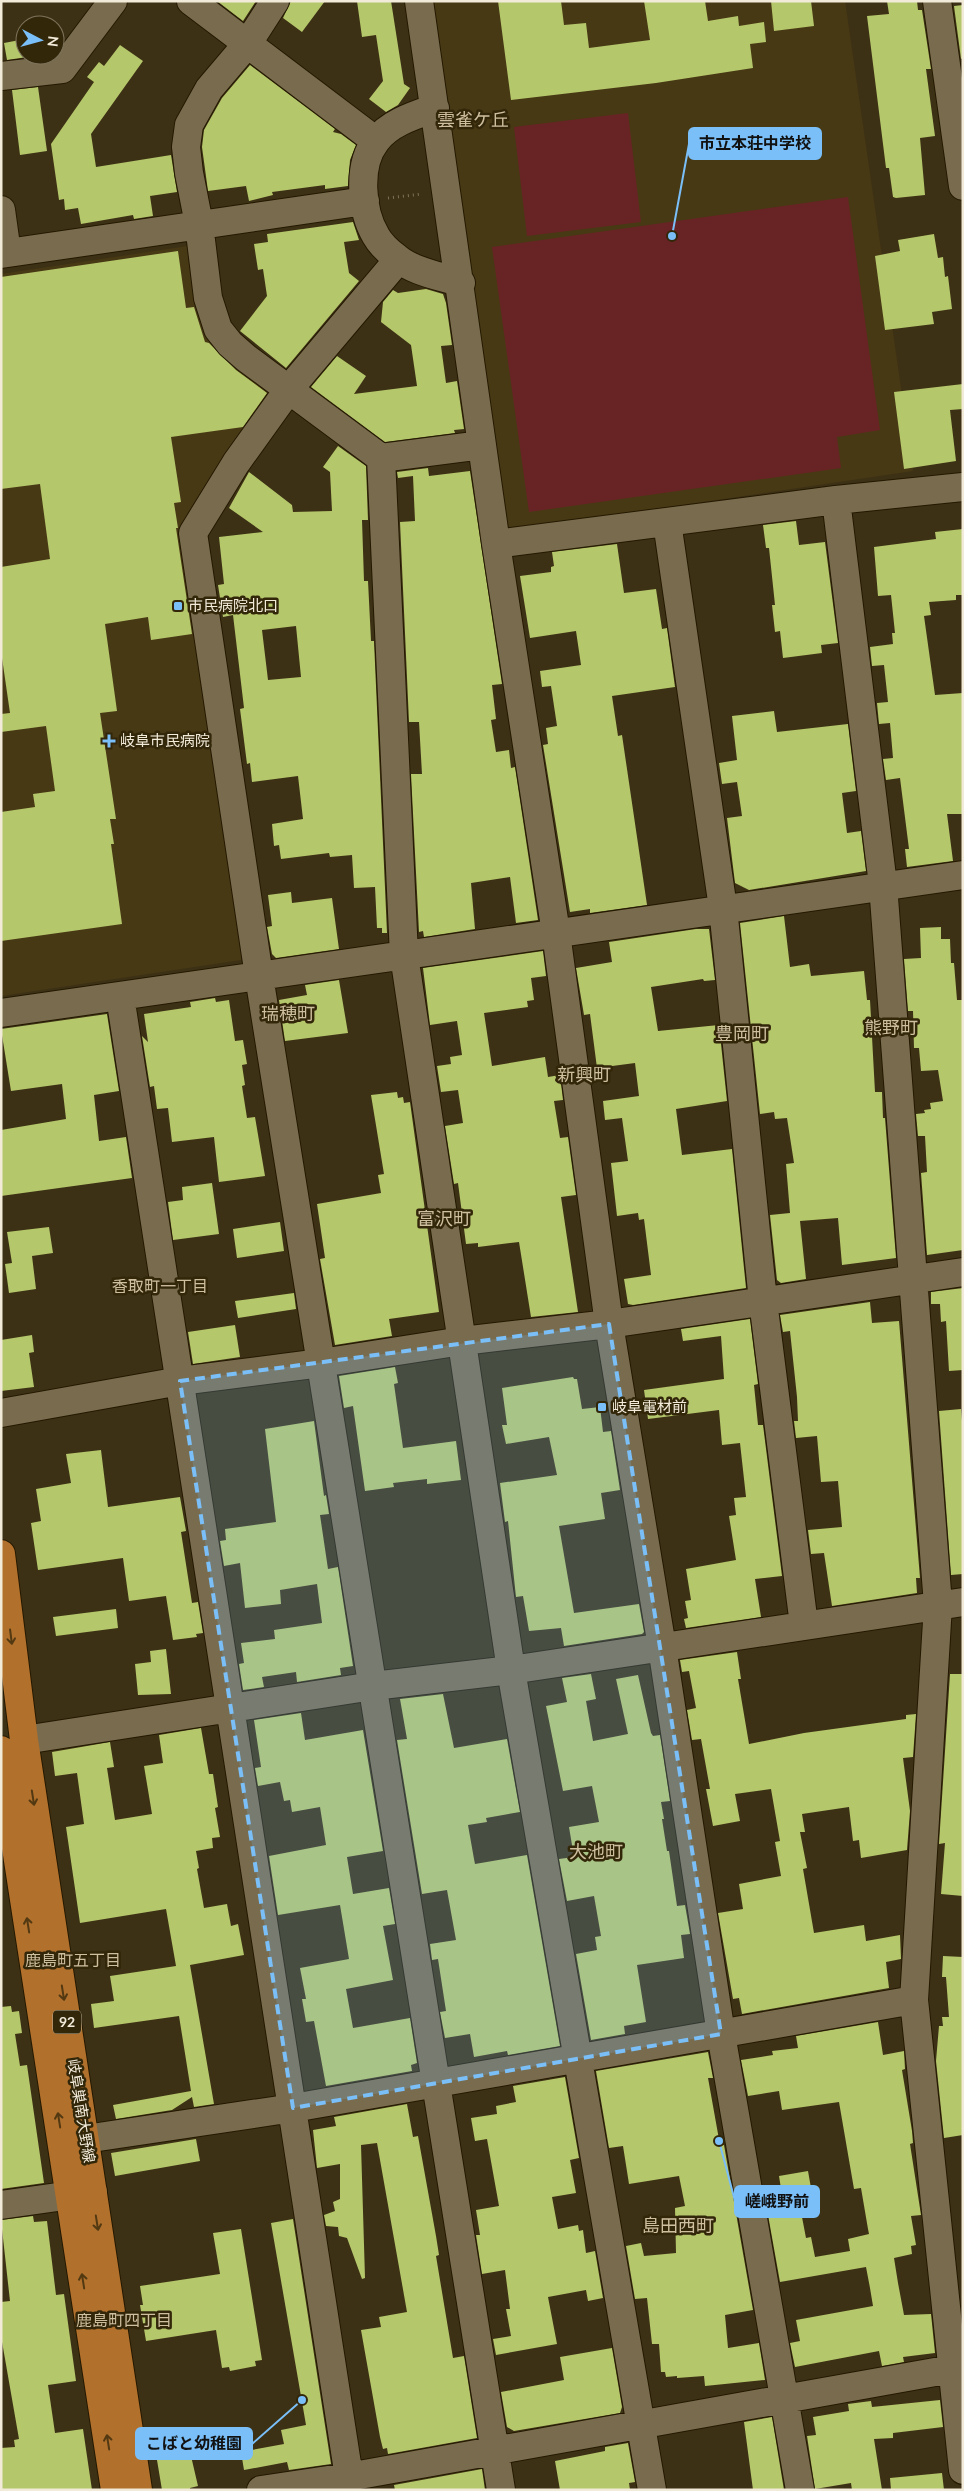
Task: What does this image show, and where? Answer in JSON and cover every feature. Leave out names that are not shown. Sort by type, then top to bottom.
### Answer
[{"type":"main road","name":"岐阜巣南大野線","points":[[1,1554],[13,1745],[82,2194],[138,2490]]},
{"type":"main road","name":"岐阜巣南大野線","points":[[13,1745],[85,2139],[82,2194],[115,2490]]},
{"type":"street","points":[[1,76],[62,69],[113,1]]},
{"type":"street","points":[[191,1],[376,141]]},
{"type":"street","points":[[275,1],[248,43],[209,90],[189,125],[186,147],[189,173],[199,224],[208,298],[218,329],[230,344],[246,358],[381,458],[482,444]]},
{"type":"street","points":[[419,1],[496,544],[556,933],[609,1324],[662,1647],[720,2034],[800,2490]]},
{"type":"street","points":[[937,1],[963,186]]},
{"type":"street","points":[[435,108],[409,117],[376,141],[366,163],[365,201],[369,220],[376,237],[398,260],[460,284]]},
{"type":"street","points":[[1,210],[4,254],[365,201]]},
{"type":"street","points":[[398,260],[289,389],[236,463],[192,533],[259,976],[501,2490]]},
{"type":"street","points":[[381,458],[404,955],[511,1670],[652,2490]]},
{"type":"street","points":[[496,544],[836,500],[963,487]]},
{"type":"street","points":[[836,500],[883,885],[912,1280],[950,1603],[914,2000],[957,2368],[963,2470]]},
{"type":"street","points":[[667,522],[723,908],[763,1301],[804,1625]]},
{"type":"street","points":[[1,1013],[963,875]]},
{"type":"street","points":[[120,996],[350,2483]]},
{"type":"street","points":[[1,1413],[180,1381],[321,1363],[462,1341],[609,1324],[963,1272]]},
{"type":"street","points":[[13,1745],[373,1686],[511,1670],[950,1603]]},
{"type":"street","points":[[85,2139],[293,2108],[914,2000]]},
{"type":"street","points":[[1,2205],[82,2194]]},
{"type":"street","points":[[261,2490],[350,2483],[494,2450],[641,2425],[784,2397],[957,2368]]},
{"type":"path","points":[[365,201],[447,190]]},
{"type":"highlighted area","points":[[609,1324],[721,2034],[293,2108],[180,1381]]},
{"type":"shaded area","points":[[431,1],[845,1],[913,471],[507,531]]},
{"type":"shaded area","points":[[628,113],[641,222],[527,236],[514,127]]},
{"type":"shaded area","points":[[848,197],[880,430],[837,437],[841,468],[529,512],[492,247]]},
{"type":"shaded area","name":"岐阜市民病院","points":[[195,245],[209,326],[283,392],[186,531],[248,951],[241,960],[1,996],[1,274]]},
{"type":"building","points":[[217,1],[256,1],[243,21]]},
{"type":"building","points":[[291,1],[325,1],[302,32],[283,18]]},
{"type":"building","points":[[357,1],[391,1],[404,84],[410,88],[398,105],[386,112],[369,99],[383,81],[376,35],[362,37]]},
{"type":"building","points":[[498,1],[561,1],[564,25],[586,23],[589,48],[650,40],[644,1],[705,1],[708,21],[738,16],[739,26],[764,22],[766,42],[750,44],[753,68],[656,83],[511,100]]},
{"type":"building","points":[[771,1],[811,1],[814,26],[774,31]]},
{"type":"building","points":[[887,1],[917,1],[918,10],[922,10],[931,69],[926,69],[935,136],[920,138],[925,195],[893,197],[889,168],[886,168],[867,16],[889,14]]},
{"type":"building","points":[[963,5],[963,58],[961,59],[954,6]]},
{"type":"building","points":[[15,41],[15,59],[7,60],[4,43]]},
{"type":"building","points":[[120,45],[143,61],[91,134],[96,167],[171,155],[177,192],[150,196],[153,216],[134,219],[133,215],[81,224],[78,208],[65,210],[64,199],[59,200],[51,144],[94,82],[87,77],[99,62],[104,66]]},
{"type":"building","points":[[250,65],[335,129],[333,132],[341,134],[356,145],[350,160],[348,186],[325,189],[325,185],[272,192],[273,195],[249,201],[246,186],[208,191],[202,147],[204,130],[222,98]]},
{"type":"building","points":[[38,87],[47,151],[20,155],[12,90]]},
{"type":"building","points":[[353,222],[359,240],[344,242],[349,273],[359,281],[286,368],[240,331],[267,296],[263,269],[258,270],[254,244],[268,242],[267,234]]},
{"type":"building","points":[[934,234],[938,258],[943,257],[945,277],[948,276],[952,309],[932,312],[934,324],[885,330],[875,256],[900,251],[898,240]]},
{"type":"building","name":"岐阜市民病院","points":[[178,251],[186,308],[194,307],[205,342],[209,343],[236,370],[267,393],[243,427],[171,437],[181,502],[174,503],[178,528],[176,528],[192,634],[151,640],[148,617],[105,624],[117,711],[100,713],[116,819],[110,819],[114,844],[111,844],[122,924],[1,941],[1,812],[35,807],[33,794],[55,791],[46,726],[1,732],[1,714],[10,713],[1,651],[1,567],[50,559],[40,484],[1,489],[1,277]]},
{"type":"building","points":[[426,289],[443,294],[446,303],[452,345],[441,346],[446,383],[457,381],[464,429],[454,430],[455,433],[385,442],[311,387],[337,356],[366,376],[354,394],[417,386],[411,345],[381,322],[383,302],[393,290],[398,293]]},
{"type":"building","points":[[963,384],[963,409],[950,410],[956,461],[904,469],[894,392]]},
{"type":"building","points":[[338,446],[366,466],[368,520],[362,520],[364,581],[368,581],[371,641],[374,641],[387,933],[382,933],[382,928],[377,928],[375,887],[354,888],[352,855],[330,857],[329,853],[281,859],[279,845],[274,846],[272,824],[303,819],[298,776],[252,782],[250,763],[247,764],[240,709],[244,708],[233,615],[223,617],[218,585],[224,584],[219,537],[263,532],[229,508],[249,472],[292,505],[293,512],[332,511],[330,472],[323,467]],"holes":[[[296,626],[301,677],[268,680],[262,630]]]},
{"type":"building","points":[[428,468],[429,476],[470,471],[502,684],[492,685],[496,719],[491,720],[496,752],[509,750],[511,768],[515,767],[538,920],[516,923],[510,877],[471,883],[475,929],[424,937],[423,931],[419,932],[411,774],[422,774],[419,722],[409,722],[400,522],[415,521],[413,476],[398,478],[397,472]]},
{"type":"building","points":[[796,521],[799,545],[825,542],[838,643],[821,645],[822,653],[783,658],[780,631],[775,632],[772,605],[775,605],[769,548],[766,548],[763,525]]},
{"type":"building","points":[[963,529],[963,595],[956,595],[956,600],[929,602],[931,615],[924,616],[935,695],[963,693],[963,814],[947,814],[953,861],[907,867],[905,849],[909,849],[900,778],[886,780],[883,759],[893,758],[890,723],[879,724],[877,703],[888,702],[884,665],[872,666],[870,647],[893,644],[892,633],[895,633],[891,595],[878,596],[874,547],[936,539],[935,532]]},
{"type":"building","points":[[617,544],[624,593],[656,589],[662,629],[667,628],[675,687],[612,696],[618,736],[622,735],[647,905],[590,913],[590,909],[570,912],[543,745],[548,744],[546,728],[557,726],[551,686],[542,687],[540,671],[581,665],[576,631],[530,638],[520,576],[551,572],[551,567],[554,566],[552,552]]},
{"type":"building","points":[[774,711],[777,732],[848,724],[856,791],[842,793],[847,833],[861,831],[866,871],[749,890],[735,883],[727,818],[742,816],[737,782],[722,784],[719,763],[737,760],[732,716]]},
{"type":"building","points":[[291,892],[292,903],[332,898],[339,949],[276,958],[272,954],[267,927],[272,926],[268,895]]},
{"type":"building","points":[[784,916],[790,967],[809,964],[811,976],[864,971],[867,1000],[870,1000],[875,1092],[882,1092],[883,1118],[885,1118],[896,1258],[842,1265],[838,1218],[800,1221],[806,1279],[781,1283],[777,1280],[770,1215],[790,1213],[786,1164],[794,1163],[787,1118],[775,1119],[774,1112],[760,1114],[740,923]]},
{"type":"building","points":[[941,927],[941,939],[950,939],[951,963],[954,963],[957,1000],[963,1000],[963,1250],[927,1255],[921,1173],[927,1172],[925,1136],[918,1136],[916,1114],[925,1113],[924,1110],[931,1109],[930,1103],[943,1101],[938,1070],[921,1071],[919,1048],[914,1048],[913,1011],[908,1011],[904,959],[921,958],[920,928]]},
{"type":"building","points":[[696,929],[709,929],[715,980],[704,981],[703,979],[651,987],[658,1031],[719,1025],[727,1101],[676,1109],[682,1155],[732,1149],[746,1288],[633,1305],[628,1304],[624,1279],[651,1275],[644,1219],[639,1220],[638,1213],[617,1216],[611,1163],[628,1161],[622,1118],[605,1120],[603,1101],[639,1096],[635,1063],[597,1068],[590,1014],[584,1015],[576,968],[612,962],[609,942]]},
{"type":"building","points":[[543,951],[546,976],[531,978],[534,1000],[527,1001],[528,1007],[484,1013],[492,1066],[545,1057],[548,1077],[560,1075],[563,1100],[554,1101],[560,1138],[568,1137],[576,1195],[561,1197],[578,1312],[531,1317],[519,1242],[478,1247],[478,1243],[466,1244],[458,1183],[454,1184],[445,1126],[463,1123],[458,1090],[441,1092],[437,1066],[451,1064],[450,1057],[462,1055],[457,1021],[430,1025],[423,968]]},
{"type":"building","points":[[339,980],[348,1033],[285,1041],[279,1000],[307,995],[305,985]]},
{"type":"building","points":[[215,998],[216,1002],[229,1000],[235,1041],[243,1040],[247,1064],[242,1065],[245,1085],[242,1086],[247,1118],[255,1117],[265,1176],[219,1182],[214,1137],[172,1142],[168,1108],[157,1109],[154,1086],[150,1087],[142,1036],[148,1042],[144,1014],[191,1007],[190,1002]]},
{"type":"building","points":[[107,1014],[119,1091],[94,1095],[99,1141],[126,1137],[132,1178],[1,1196],[1,1130],[66,1119],[62,1084],[11,1091],[1,1029]]},
{"type":"building","points":[[397,1092],[398,1098],[403,1097],[404,1103],[410,1102],[439,1312],[389,1319],[392,1336],[335,1345],[320,1259],[325,1258],[317,1204],[381,1193],[378,1175],[384,1174],[371,1095]]},
{"type":"building","points":[[212,1183],[219,1234],[173,1240],[168,1202],[183,1200],[182,1187]]},
{"type":"building","points":[[280,1222],[284,1251],[237,1258],[233,1229]]},
{"type":"building","points":[[49,1227],[53,1253],[32,1256],[36,1289],[9,1293],[5,1264],[12,1263],[7,1232]]},
{"type":"building","points":[[963,1288],[963,1370],[949,1371],[946,1321],[941,1322],[940,1304],[931,1304],[931,1292]]},
{"type":"building","points":[[294,1293],[296,1309],[238,1318],[235,1301]]},
{"type":"building","points":[[870,1302],[872,1323],[899,1321],[920,1578],[916,1578],[917,1593],[832,1606],[824,1553],[811,1554],[808,1530],[842,1527],[838,1481],[821,1482],[817,1436],[796,1438],[794,1421],[798,1421],[797,1397],[790,1331],[783,1332],[780,1315]]},
{"type":"building","points":[[750,1319],[758,1384],[754,1385],[758,1425],[763,1425],[782,1576],[755,1579],[761,1617],[686,1628],[684,1619],[688,1618],[685,1601],[691,1600],[686,1569],[736,1560],[729,1516],[736,1515],[734,1498],[746,1497],[740,1443],[722,1445],[719,1410],[648,1419],[644,1390],[724,1379],[721,1336],[683,1341],[681,1329]]},
{"type":"building","points":[[235,1325],[240,1357],[193,1364],[188,1332]]},
{"type":"building","points":[[32,1335],[34,1352],[29,1353],[34,1387],[1,1391],[1,1340]]},
{"type":"building","points":[[395,1367],[398,1383],[394,1384],[403,1448],[456,1441],[461,1480],[427,1484],[427,1479],[393,1483],[394,1487],[365,1491],[353,1406],[344,1408],[339,1376]]},
{"type":"building","points":[[573,1377],[577,1379],[582,1409],[600,1407],[603,1432],[611,1431],[620,1490],[601,1493],[605,1519],[559,1526],[574,1613],[639,1604],[644,1632],[642,1634],[564,1646],[561,1628],[529,1631],[523,1596],[516,1597],[508,1521],[505,1522],[500,1483],[557,1475],[549,1437],[506,1444],[502,1425],[507,1425],[502,1388]]},
{"type":"building","points":[[961,1409],[963,1433],[963,1574],[951,1575],[939,1411]]},
{"type":"building","points":[[314,1421],[324,1496],[326,1495],[329,1514],[320,1515],[328,1569],[338,1567],[353,1666],[340,1668],[341,1675],[297,1682],[296,1672],[262,1677],[264,1687],[243,1690],[239,1664],[244,1663],[241,1643],[275,1639],[274,1630],[322,1623],[317,1584],[280,1590],[281,1604],[245,1608],[240,1563],[224,1566],[220,1541],[226,1540],[225,1529],[276,1522],[265,1429]]},
{"type":"building","points":[[101,1450],[108,1507],[180,1497],[186,1531],[181,1532],[192,1603],[198,1602],[203,1633],[196,1634],[197,1637],[173,1640],[166,1596],[129,1601],[123,1558],[38,1570],[31,1523],[41,1521],[36,1489],[71,1483],[66,1454]]},
{"type":"building","points":[[116,1609],[118,1628],[56,1636],[53,1617]]},
{"type":"building","points":[[166,1649],[171,1694],[138,1695],[135,1664],[151,1662],[150,1651]]},
{"type":"building","points":[[737,1652],[741,1679],[738,1679],[749,1744],[804,1733],[906,1719],[906,1715],[916,1714],[913,1757],[903,1758],[910,1811],[907,1850],[861,1858],[859,1840],[853,1841],[849,1807],[802,1814],[805,1832],[800,1832],[807,1868],[803,1869],[814,1933],[864,1925],[866,1941],[900,1935],[901,1959],[886,1962],[889,1988],[742,2014],[739,1998],[733,1999],[718,1913],[743,1909],[739,1884],[781,1876],[775,1842],[780,1841],[771,1789],[735,1794],[740,1821],[713,1826],[706,1789],[710,1789],[701,1739],[692,1740],[687,1710],[696,1708],[689,1671],[682,1672],[680,1660]]},
{"type":"building","points":[[591,1674],[596,1699],[586,1701],[593,1741],[628,1734],[616,1679],[638,1675],[651,1733],[653,1736],[660,1735],[670,1801],[661,1802],[664,1819],[662,1819],[677,1906],[685,1905],[690,1934],[681,1935],[684,1958],[637,1965],[646,2022],[624,2026],[625,2034],[591,2040],[576,1954],[597,1950],[595,1937],[601,1936],[594,1896],[567,1901],[559,1859],[574,1857],[569,1827],[599,1822],[592,1786],[563,1791],[546,1706],[567,1702],[562,1678]]},
{"type":"building","points":[[950,1674],[963,1674],[963,1896],[941,1894],[945,1843],[939,1844]]},
{"type":"building","points":[[443,1694],[454,1748],[507,1739],[520,1812],[486,1818],[487,1822],[468,1825],[475,1864],[527,1855],[560,2046],[508,2055],[507,2051],[474,2057],[470,2034],[445,2038],[440,2012],[446,2011],[438,1959],[432,1960],[430,1944],[456,1940],[447,1890],[422,1894],[397,1740],[407,1739],[400,1699]]},
{"type":"building","points":[[301,1713],[305,1740],[363,1730],[383,1851],[347,1857],[353,1894],[389,1888],[395,1924],[383,1926],[393,1980],[346,1989],[353,2028],[410,2018],[417,2063],[411,2065],[412,2071],[326,2086],[314,2021],[306,2022],[302,1999],[306,1999],[300,1968],[349,1959],[340,1905],[278,1915],[269,1856],[326,1845],[320,1807],[292,1812],[290,1800],[284,1801],[280,1782],[258,1786],[255,1768],[261,1767],[254,1720]]},
{"type":"building","points":[[201,1728],[209,1774],[213,1774],[218,1807],[215,1808],[220,1837],[212,1838],[213,1848],[196,1851],[199,1868],[197,1869],[204,1908],[227,1904],[231,1926],[238,1924],[244,1955],[190,1965],[214,2104],[194,2107],[192,2097],[172,2110],[116,2119],[113,2105],[191,2091],[179,2016],[94,2028],[91,2004],[114,2001],[110,1976],[176,1966],[166,1909],[80,1923],[66,1827],[84,1824],[77,1773],[55,1776],[52,1752],[110,1742],[114,1767],[107,1768],[115,1820],[152,1814],[144,1766],[163,1763],[159,1735]]},
{"type":"building","points":[[943,1956],[963,1957],[963,2135],[944,2138],[936,2061],[939,2026],[943,2026],[942,2017],[949,2017],[946,1977],[942,1977]]},
{"type":"building","points":[[11,2006],[12,2012],[19,2011],[22,2033],[15,2034],[20,2066],[27,2065],[44,2183],[1,2189],[1,2007]]},
{"type":"building","points":[[878,2022],[883,2055],[904,2051],[905,2069],[902,2070],[912,2131],[913,2143],[910,2144],[921,2215],[911,2216],[916,2245],[911,2246],[912,2254],[894,2258],[898,2283],[904,2315],[931,2314],[935,2353],[903,2357],[904,2362],[882,2366],[879,2351],[795,2367],[790,2343],[800,2341],[796,2320],[873,2306],[870,2288],[866,2267],[780,2282],[765,2198],[782,2195],[779,2176],[808,2171],[811,2188],[797,2191],[806,2238],[811,2237],[815,2257],[850,2251],[848,2239],[869,2234],[861,2188],[854,2189],[839,2102],[782,2110],[779,2091],[748,2096],[741,2060],[773,2055],[772,2051],[798,2048],[796,2036]]},
{"type":"building","points":[[708,2052],[713,2078],[708,2078],[720,2145],[724,2145],[753,2310],[725,2315],[728,2348],[759,2343],[765,2380],[705,2386],[704,2376],[666,2377],[665,2372],[661,2372],[659,2344],[652,2344],[647,2298],[635,2299],[626,2246],[641,2243],[644,2256],[676,2253],[675,2208],[685,2206],[679,2176],[629,2184],[623,2146],[609,2148],[596,2071]]},
{"type":"building","points":[[565,2077],[579,2158],[570,2160],[576,2193],[552,2197],[558,2229],[578,2225],[579,2231],[583,2230],[586,2253],[595,2251],[603,2298],[588,2301],[586,2290],[548,2297],[557,2344],[496,2355],[493,2339],[511,2336],[506,2309],[510,2309],[505,2270],[482,2274],[476,2235],[480,2235],[476,2210],[499,2206],[487,2139],[475,2141],[471,2118],[497,2114],[496,2106],[516,2102],[513,2086]]},
{"type":"building","points":[[407,2104],[413,2137],[418,2136],[439,2255],[436,2256],[453,2358],[464,2356],[477,2438],[388,2454],[387,2448],[383,2449],[380,2437],[361,2330],[381,2327],[379,2317],[407,2312],[377,2143],[361,2145],[365,2278],[362,2279],[347,2238],[339,2236],[338,2227],[326,2226],[324,2215],[335,2211],[333,2202],[340,2199],[340,2164],[317,2168],[313,2130],[336,2126],[334,2117]]},
{"type":"building","points":[[196,2139],[200,2161],[115,2176],[111,2153]]},
{"type":"building","points":[[33,2216],[34,2222],[47,2221],[56,2295],[64,2294],[76,2381],[48,2385],[55,2433],[83,2429],[92,2490],[1,2490],[1,2448],[15,2447],[14,2440],[19,2439],[1,2336],[1,2302],[10,2301],[1,2220]]},
{"type":"building","points":[[293,2219],[331,2464],[289,2470],[287,2462],[244,2470],[241,2452],[284,2444],[281,2430],[306,2425],[271,2223]]},
{"type":"building","points":[[241,2229],[262,2360],[255,2361],[256,2366],[230,2371],[229,2367],[222,2368],[216,2330],[146,2341],[140,2305],[143,2305],[140,2286],[220,2274],[213,2233]]},
{"type":"building","points":[[612,2348],[622,2407],[620,2413],[514,2431],[507,2427],[501,2392],[564,2380],[560,2357]]},
{"type":"building","points":[[940,2400],[943,2427],[893,2433],[893,2438],[874,2439],[882,2490],[852,2490],[851,2483],[815,2489],[807,2436],[816,2435],[813,2417],[849,2411],[848,2404],[871,2401],[872,2407]]},
{"type":"building","points":[[772,2417],[784,2490],[753,2490],[744,2422]]},
{"type":"building","points":[[628,2443],[635,2482],[629,2483],[630,2490],[560,2490],[555,2461],[605,2451],[605,2447]]},
{"type":"building","points":[[191,2456],[198,2486],[190,2488],[190,2490],[162,2490],[157,2460]]},
{"type":"building","points":[[482,2469],[485,2490],[395,2490],[394,2485]]},
{"type":"building","points":[[942,2473],[944,2490],[891,2490],[890,2478]]},
{"type":"place","name":"市立本荘中学校","points":[[672,236]]},
{"type":"place","name":"市民病院北口","points":[[178,606]]},
{"type":"place","name":"岐阜市民病院","points":[[109,741]]},
{"type":"place","name":"岐阜電材前","points":[[602,1407]]},
{"type":"place","name":"嵯峨野前","points":[[719,2141]]},
{"type":"place","name":"こばと幼稚園","points":[[302,2400]]},
{"type":"district","name":"雲雀ケ丘","points":[[473,120]]},
{"type":"district","name":"瑞穂町","points":[[288,1014]]},
{"type":"district","name":"熊野町","points":[[891,1028]]},
{"type":"district","name":"豊岡町","points":[[742,1034]]},
{"type":"district","name":"新興町","points":[[584,1075]]},
{"type":"district","name":"富沢町","points":[[444,1219]]},
{"type":"district","name":"香取町一丁目","points":[[160,1286]]},
{"type":"district","name":"大池町","points":[[596,1852]]},
{"type":"district","name":"鹿島町五丁目","points":[[73,1960]]},
{"type":"district","name":"島田西町","points":[[678,2226]]},
{"type":"district","name":"鹿島町四丁目","points":[[124,2320]]}]
